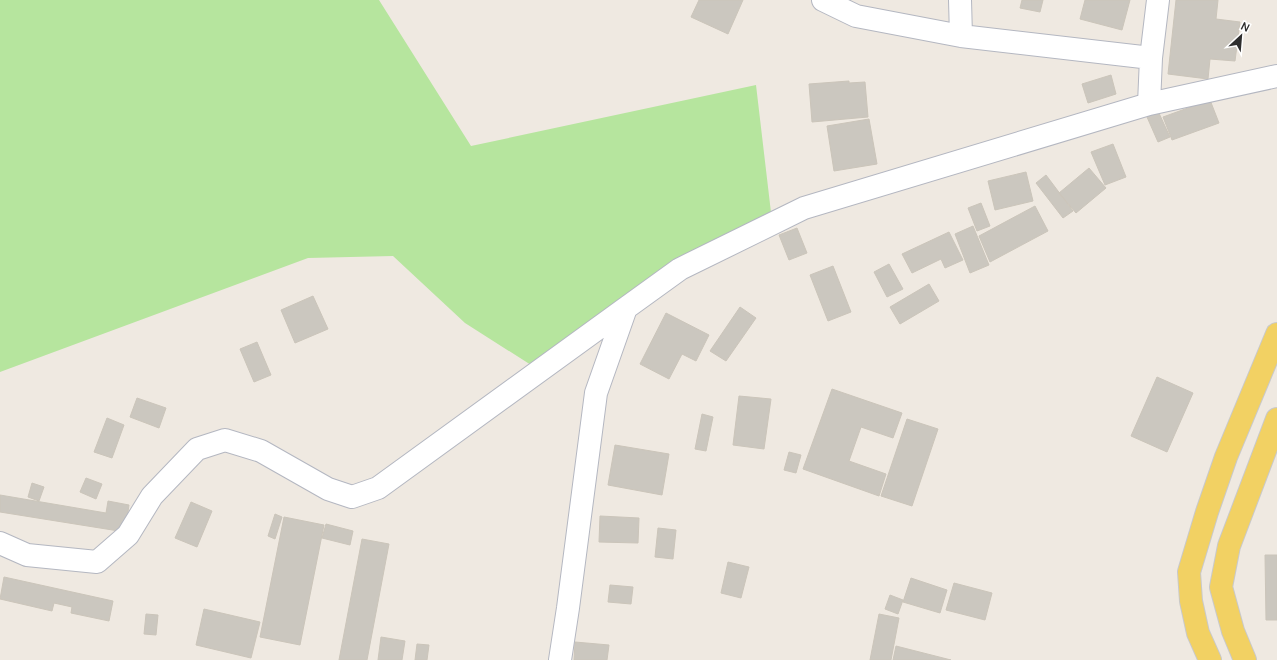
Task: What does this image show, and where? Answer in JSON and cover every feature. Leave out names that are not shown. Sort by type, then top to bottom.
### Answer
[{"type":"main road","points":[[1210,660],[1198,632],[1191,601],[1189,572],[1207,512],[1226,457],[1270,370],[1277,334]]},
{"type":"main road","points":[[1245,660],[1233,631],[1221,587],[1229,546],[1277,419]]},
{"type":"main road","points":[[1191,601],[1221,587]]},
{"type":"street","points":[[822,0],[856,16],[961,36],[1151,58]]},
{"type":"street","points":[[960,0],[961,36]]},
{"type":"street","points":[[1149,104],[1151,58],[1158,0]]},
{"type":"street","points":[[0,543],[27,555],[97,562],[128,535],[152,496],[197,449],[225,440],[261,451],[328,489],[352,497],[378,488],[680,269],[804,208],[1149,104],[1277,76]]},
{"type":"street","points":[[560,660],[596,393],[626,308]]},
{"type":"green space","points":[[0,0],[379,0],[471,146],[756,85],[772,221],[542,372],[465,323],[393,256],[308,258],[0,372]]},
{"type":"building","points":[[699,0],[743,0],[728,34],[691,17]]},
{"type":"building","points":[[1022,0],[1043,0],[1040,12],[1020,8]]},
{"type":"building","points":[[1085,0],[1130,0],[1122,30],[1080,19]]},
{"type":"building","points":[[1176,0],[1218,0],[1216,19],[1240,22],[1235,61],[1210,59],[1208,79],[1168,74]]},
{"type":"building","points":[[1111,75],[1116,94],[1088,103],[1082,84]]},
{"type":"building","points":[[849,81],[849,83],[865,82],[868,117],[812,122],[809,84]]},
{"type":"building","points":[[1210,100],[1219,123],[1172,140],[1163,117]]},
{"type":"building","points":[[1158,111],[1170,137],[1158,142],[1147,117]]},
{"type":"building","points":[[869,119],[877,164],[834,171],[827,126]]},
{"type":"building","points":[[1113,144],[1126,177],[1105,185],[1091,152]]},
{"type":"building","points":[[1089,168],[1106,188],[1076,213],[1059,193]]},
{"type":"building","points":[[1026,172],[1033,201],[995,210],[988,181]]},
{"type":"building","points":[[1046,175],[1073,211],[1063,218],[1036,183]]},
{"type":"building","points":[[981,203],[990,226],[977,231],[968,208]]},
{"type":"building","points":[[1035,206],[1048,231],[990,262],[979,236]]},
{"type":"building","points":[[973,226],[989,265],[970,273],[955,234]]},
{"type":"building","points":[[797,228],[807,253],[789,260],[779,235]]},
{"type":"building","points":[[949,232],[963,260],[945,268],[941,259],[912,273],[902,254]]},
{"type":"building","points":[[889,264],[903,289],[887,297],[874,272]]},
{"type":"building","points":[[833,266],[851,312],[828,321],[810,275]]},
{"type":"building","points":[[929,284],[939,301],[900,324],[890,307]]},
{"type":"building","points":[[313,296],[328,329],[295,343],[281,310]]},
{"type":"building","points":[[740,307],[756,318],[726,361],[710,351]]},
{"type":"building","points":[[666,313],[709,335],[696,361],[682,354],[669,379],[640,364]]},
{"type":"building","points":[[257,342],[271,375],[254,382],[240,349]]},
{"type":"building","points":[[1157,377],[1193,393],[1167,452],[1131,436]]},
{"type":"building","points":[[832,389],[902,413],[893,438],[861,427],[849,461],[886,474],[879,496],[803,469]]},
{"type":"building","points":[[739,396],[771,399],[764,449],[733,445]]},
{"type":"building","points":[[137,398],[166,408],[159,428],[130,417]]},
{"type":"building","points":[[702,414],[713,417],[706,451],[695,449]]},
{"type":"building","points":[[107,418],[124,425],[112,458],[94,452]]},
{"type":"building","points":[[907,419],[938,429],[912,506],[881,496]]},
{"type":"building","points":[[615,445],[669,454],[662,495],[608,485]]},
{"type":"building","points":[[789,452],[801,455],[796,473],[784,470]]},
{"type":"building","points":[[86,478],[102,484],[96,499],[80,492]]},
{"type":"building","points":[[32,483],[44,487],[39,501],[28,497]]},
{"type":"building","points":[[0,495],[106,513],[108,501],[129,505],[125,532],[0,512]]},
{"type":"building","points":[[191,502],[212,511],[197,547],[175,538]]},
{"type":"building","points":[[275,514],[282,517],[275,539],[268,536]]},
{"type":"building","points":[[600,516],[639,518],[638,543],[599,542]]},
{"type":"building","points":[[284,517],[324,525],[300,645],[260,637]]},
{"type":"building","points":[[326,524],[353,531],[350,545],[322,538]]},
{"type":"building","points":[[658,528],[676,530],[673,559],[655,557]]},
{"type":"building","points":[[362,539],[389,544],[367,660],[339,660]]},
{"type":"building","points":[[1265,555],[1277,555],[1277,620],[1266,620]]},
{"type":"building","points":[[728,562],[749,567],[741,598],[721,593]]},
{"type":"building","points":[[4,577],[113,601],[109,621],[71,613],[72,607],[54,603],[52,611],[0,599]]},
{"type":"building","points":[[911,578],[947,590],[940,613],[903,602]]},
{"type":"building","points":[[954,583],[992,593],[985,620],[946,610]]},
{"type":"building","points":[[610,585],[633,587],[631,604],[608,602]]},
{"type":"building","points":[[890,595],[903,600],[898,614],[885,609]]},
{"type":"building","points":[[204,609],[260,622],[251,658],[196,645]]},
{"type":"building","points":[[146,614],[158,615],[156,635],[144,634]]},
{"type":"building","points":[[879,614],[899,618],[891,660],[870,660]]},
{"type":"building","points":[[381,637],[405,641],[402,660],[378,660]]},
{"type":"building","points":[[575,642],[609,645],[607,660],[574,660]]},
{"type":"building","points":[[417,644],[429,645],[427,660],[415,660]]},
{"type":"building","points":[[896,646],[951,660],[893,660]]}]
